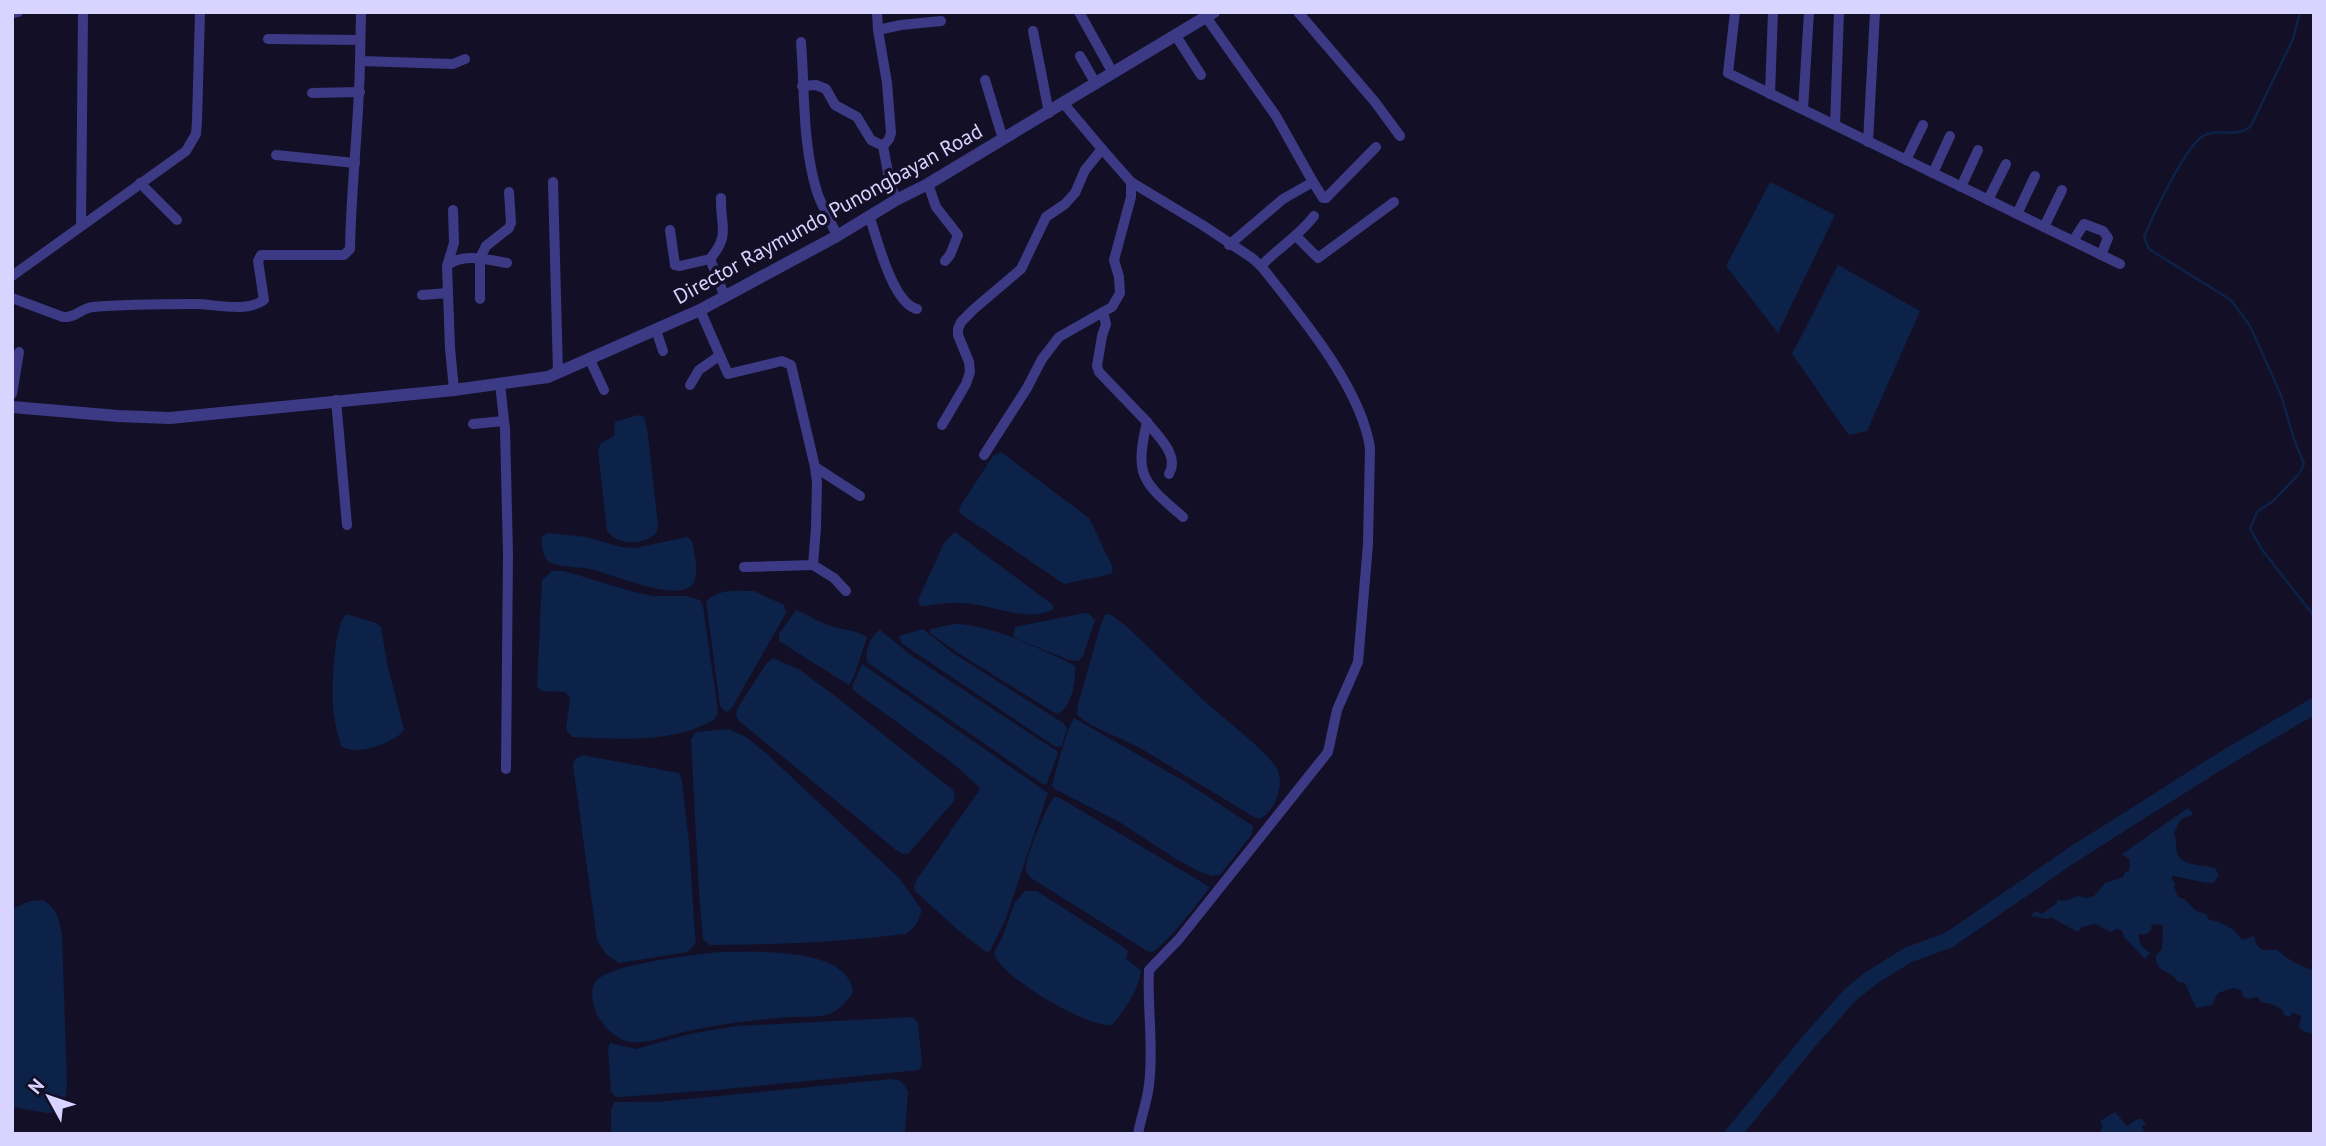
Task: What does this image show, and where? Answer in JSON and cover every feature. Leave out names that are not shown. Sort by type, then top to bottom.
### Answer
[{"type":"street","points":[[12,13],[18,12]]},
{"type":"street","points":[[81,225],[83,12]]},
{"type":"street","points":[[12,275],[186,151],[196,134],[200,12]]},
{"type":"street","points":[[12,298],[72,318],[88,307],[204,304],[229,307],[261,303],[264,300],[258,261],[261,255],[348,253],[360,92],[361,12]]},
{"type":"street","points":[[877,12],[891,133],[883,146]]},
{"type":"street","points":[[1079,12],[1114,73]]},
{"type":"street","points":[[1298,12],[1375,102],[1400,136]]},
{"type":"street","points":[[1735,12],[1728,73],[2120,264]]},
{"type":"street","points":[[1770,94],[1773,12]]},
{"type":"street","points":[[1803,109],[1809,12]]},
{"type":"street","points":[[1835,125],[1839,12]]},
{"type":"street","points":[[1868,142],[1875,12]]},
{"type":"street","points":[[1210,15],[1280,122],[1323,198],[1376,147]]},
{"type":"street","name":"Director Raymundo Punongbayan Road","points":[[12,407],[170,418],[454,390],[548,377],[700,310],[870,218],[896,200],[1049,113],[1210,15]]},
{"type":"street","points":[[878,30],[941,21]]},
{"type":"street","points":[[1033,31],[1049,113]]},
{"type":"street","points":[[1176,36],[1201,75]]},
{"type":"street","points":[[268,39],[360,40]]},
{"type":"street","points":[[801,41],[802,86],[812,172],[818,195],[837,236]]},
{"type":"street","points":[[1080,56],[1096,84]]},
{"type":"street","points":[[360,61],[453,64],[465,59]]},
{"type":"street","points":[[985,80],[1003,139]]},
{"type":"street","points":[[802,86],[816,85],[826,89],[835,105],[857,117],[871,140],[883,146]]},
{"type":"street","points":[[312,93],[360,92]]},
{"type":"street","points":[[1064,104],[1131,181],[1261,266],[1331,361],[1362,420],[1370,448],[1368,544],[1357,662],[1337,710],[1328,752],[1179,939],[1149,970],[1147,998],[1152,1034],[1149,1085],[1138,1134]]},
{"type":"street","points":[[1906,160],[1923,125]]},
{"type":"street","points":[[1933,173],[1950,136]]},
{"type":"street","points":[[883,146],[896,200]]},
{"type":"street","points":[[942,425],[971,372],[970,362],[958,335],[961,322],[1021,270],[1046,217],[1075,193],[1085,170],[1102,149]]},
{"type":"street","points":[[1961,187],[1978,150]]},
{"type":"street","points":[[276,155],[355,163]]},
{"type":"street","points":[[1989,200],[2006,164]]},
{"type":"street","points":[[2017,214],[2035,176]]},
{"type":"street","points":[[984,455],[1042,359],[1059,337],[1112,307],[1120,293],[1114,260],[1131,197],[1131,181]]},
{"type":"street","points":[[553,182],[558,373]]},
{"type":"street","points":[[1229,245],[1283,199],[1312,182]]},
{"type":"street","points":[[140,183],[177,220]]},
{"type":"street","points":[[928,184],[936,207],[958,235],[950,255],[944,261]]},
{"type":"street","points":[[2044,227],[2062,190]]},
{"type":"street","points":[[480,299],[480,258],[486,246],[510,227],[509,192]]},
{"type":"street","points":[[670,230],[675,265],[680,267],[710,259],[720,248],[723,239],[721,198]]},
{"type":"street","points":[[1296,236],[1318,258],[1394,202]]},
{"type":"street","points":[[453,210],[454,243],[447,266],[454,390]]},
{"type":"street","points":[[1261,266],[1296,236],[1314,216]]},
{"type":"street","points":[[870,218],[900,298],[917,309]]},
{"type":"street","points":[[2073,241],[2084,224],[2103,231],[2108,238],[2101,255]]},
{"type":"street","points":[[447,266],[453,261],[480,258],[508,263]]},
{"type":"street","points":[[710,259],[725,297]]},
{"type":"street","points":[[422,295],[448,293]]},
{"type":"street","points":[[700,310],[726,372],[730,374],[782,360],[791,365],[817,482],[817,528],[813,565]]},
{"type":"street","points":[[1103,312],[1106,324],[1097,366],[1099,372],[1147,422],[1171,454],[1173,465],[1169,474]]},
{"type":"street","points":[[656,330],[663,351]]},
{"type":"street","points":[[12,394],[19,352]]},
{"type":"street","points":[[690,385],[699,370],[719,356]]},
{"type":"street","points":[[590,360],[604,390]]},
{"type":"street","points":[[500,384],[504,422],[508,554],[506,769]]},
{"type":"street","points":[[336,400],[347,525]]},
{"type":"street","points":[[473,424],[504,422]]},
{"type":"street","points":[[1147,422],[1140,458],[1143,476],[1183,517]]},
{"type":"street","points":[[815,467],[860,496]]},
{"type":"street","points":[[744,567],[813,565],[834,578],[846,591]]},
{"type":"water","points":[[1770,182],[1835,215],[1778,333],[1726,266]]},
{"type":"water","points":[[1838,265],[1920,311],[1867,431],[1849,435],[1792,354]]},
{"type":"water","points":[[638,415],[644,417],[647,428],[658,524],[657,532],[652,537],[639,542],[625,542],[607,531],[598,450],[601,443],[614,436],[615,422]]},
{"type":"water","points":[[1001,452],[1089,518],[1113,568],[1111,574],[1064,584],[961,514],[961,505],[993,456]]},
{"type":"water","points":[[955,532],[1053,605],[1053,610],[1029,614],[971,604],[920,606],[918,600],[944,543]]},
{"type":"water","points":[[548,533],[587,537],[621,547],[635,548],[687,537],[692,541],[694,551],[695,579],[693,584],[685,589],[674,591],[644,586],[590,569],[556,564],[548,561],[543,552],[542,536]]},
{"type":"water","points":[[552,571],[564,571],[653,596],[686,596],[700,600],[718,712],[715,719],[682,733],[664,736],[627,739],[572,737],[566,730],[570,698],[565,692],[542,691],[537,686],[542,580]]},
{"type":"water","points":[[754,591],[784,605],[786,613],[733,706],[726,712],[720,706],[706,602],[722,592]]},
{"type":"water","points":[[796,610],[833,627],[858,632],[867,637],[849,685],[779,641],[779,634]]},
{"type":"water","points":[[346,614],[381,627],[404,730],[384,744],[365,749],[347,749],[341,746],[334,719],[334,662],[338,632]]},
{"type":"water","points":[[1090,614],[1095,620],[1079,661],[1069,660],[1013,637],[1015,627]]},
{"type":"water","points":[[1110,614],[1257,746],[1273,764],[1280,777],[1279,791],[1274,805],[1260,819],[1140,748],[1091,725],[1077,715],[1101,624],[1105,615]]},
{"type":"water","points":[[954,624],[999,632],[1075,666],[1074,686],[1067,705],[1058,714],[1053,712],[930,633],[930,629]]},
{"type":"water","points":[[923,629],[953,653],[1063,723],[1067,728],[1062,746],[1056,747],[901,643],[899,637],[902,635]]},
{"type":"water","points":[[880,630],[912,656],[1057,751],[1046,785],[868,663],[866,655],[869,645]]},
{"type":"water","points":[[773,658],[800,670],[953,790],[953,802],[909,853],[903,854],[896,850],[738,720],[737,709],[766,664]]},
{"type":"water","points":[[862,664],[1048,793],[1006,918],[990,951],[986,952],[959,931],[916,892],[914,887],[979,791],[979,787],[955,765],[853,690]]},
{"type":"water","points":[[1074,718],[1184,781],[1253,826],[1252,834],[1220,875],[1212,876],[1198,871],[1121,823],[1053,788],[1062,749]]},
{"type":"water","points":[[729,729],[746,737],[767,754],[899,878],[922,910],[912,929],[905,934],[807,943],[710,945],[703,939],[691,739],[696,732]]},
{"type":"water","points":[[582,755],[679,773],[689,842],[696,942],[688,952],[619,963],[606,954],[597,940],[573,765],[575,759]]},
{"type":"water","points":[[1054,797],[1210,887],[1157,949],[1147,951],[1027,873],[1027,862],[1033,843]]},
{"type":"water","points":[[2188,808],[2192,815],[2181,819],[2174,833],[2178,855],[2184,862],[2215,868],[2219,875],[2213,883],[2173,876],[2171,879],[2175,883],[2178,897],[2207,915],[2208,919],[2232,929],[2242,940],[2254,936],[2256,944],[2262,950],[2277,950],[2293,962],[2314,971],[2314,1034],[2299,1028],[2301,1016],[2293,1013],[2289,1017],[2284,1015],[2282,1009],[2261,1002],[2258,997],[2247,999],[2241,990],[2233,988],[2218,993],[2212,1005],[2196,1008],[2185,983],[2178,982],[2160,968],[2156,961],[2156,955],[2162,949],[2163,925],[2151,924],[2152,929],[2147,934],[2139,934],[2141,945],[2150,953],[2145,959],[2124,937],[2122,931],[2117,929],[2111,932],[2095,924],[2082,927],[2078,932],[2050,917],[2046,919],[2031,916],[2035,911],[2042,914],[2057,903],[2057,900],[2094,896],[2105,883],[2123,877],[2125,872],[2129,871],[2130,860],[2122,854]]},
{"type":"water","points":[[1025,891],[1037,891],[1119,944],[1128,951],[1126,959],[1141,970],[1135,992],[1112,1025],[1085,1019],[1046,999],[1027,987],[999,962],[994,952],[1015,902]]},
{"type":"water","points":[[43,900],[57,915],[62,934],[67,1085],[65,1105],[61,1112],[47,1113],[12,1107],[12,909],[30,901]]},
{"type":"water","points":[[720,952],[776,953],[818,959],[835,966],[847,977],[853,992],[846,1002],[826,1015],[725,1024],[641,1042],[625,1041],[616,1036],[604,1025],[596,1012],[593,988],[596,981],[605,975],[655,961]]},
{"type":"water","points":[[912,1017],[918,1022],[922,1065],[919,1070],[620,1097],[611,1092],[608,1048],[610,1043],[636,1049],[689,1034],[736,1026]]},
{"type":"water","points":[[891,1079],[901,1081],[908,1091],[905,1134],[611,1134],[611,1110],[615,1102],[657,1102]]},
{"type":"water","points":[[2115,1112],[2127,1126],[2137,1119],[2142,1119],[2146,1124],[2142,1126],[2145,1134],[2099,1134],[2103,1126],[2100,1121]]},
{"type":"waterway","points":[[2300,12],[2293,39],[2251,126],[2239,132],[2215,132],[2203,136],[2196,143],[2170,182],[2144,237],[2149,249],[2231,300],[2250,326],[2281,395],[2304,464],[2299,474],[2273,501],[2257,512],[2250,529],[2263,551],[2314,616]]},
{"type":"waterway","points":[[1733,1134],[1810,1040],[1850,995],[1871,978],[1908,955],[1949,940],[2072,855],[2222,760],[2314,706]]}]
